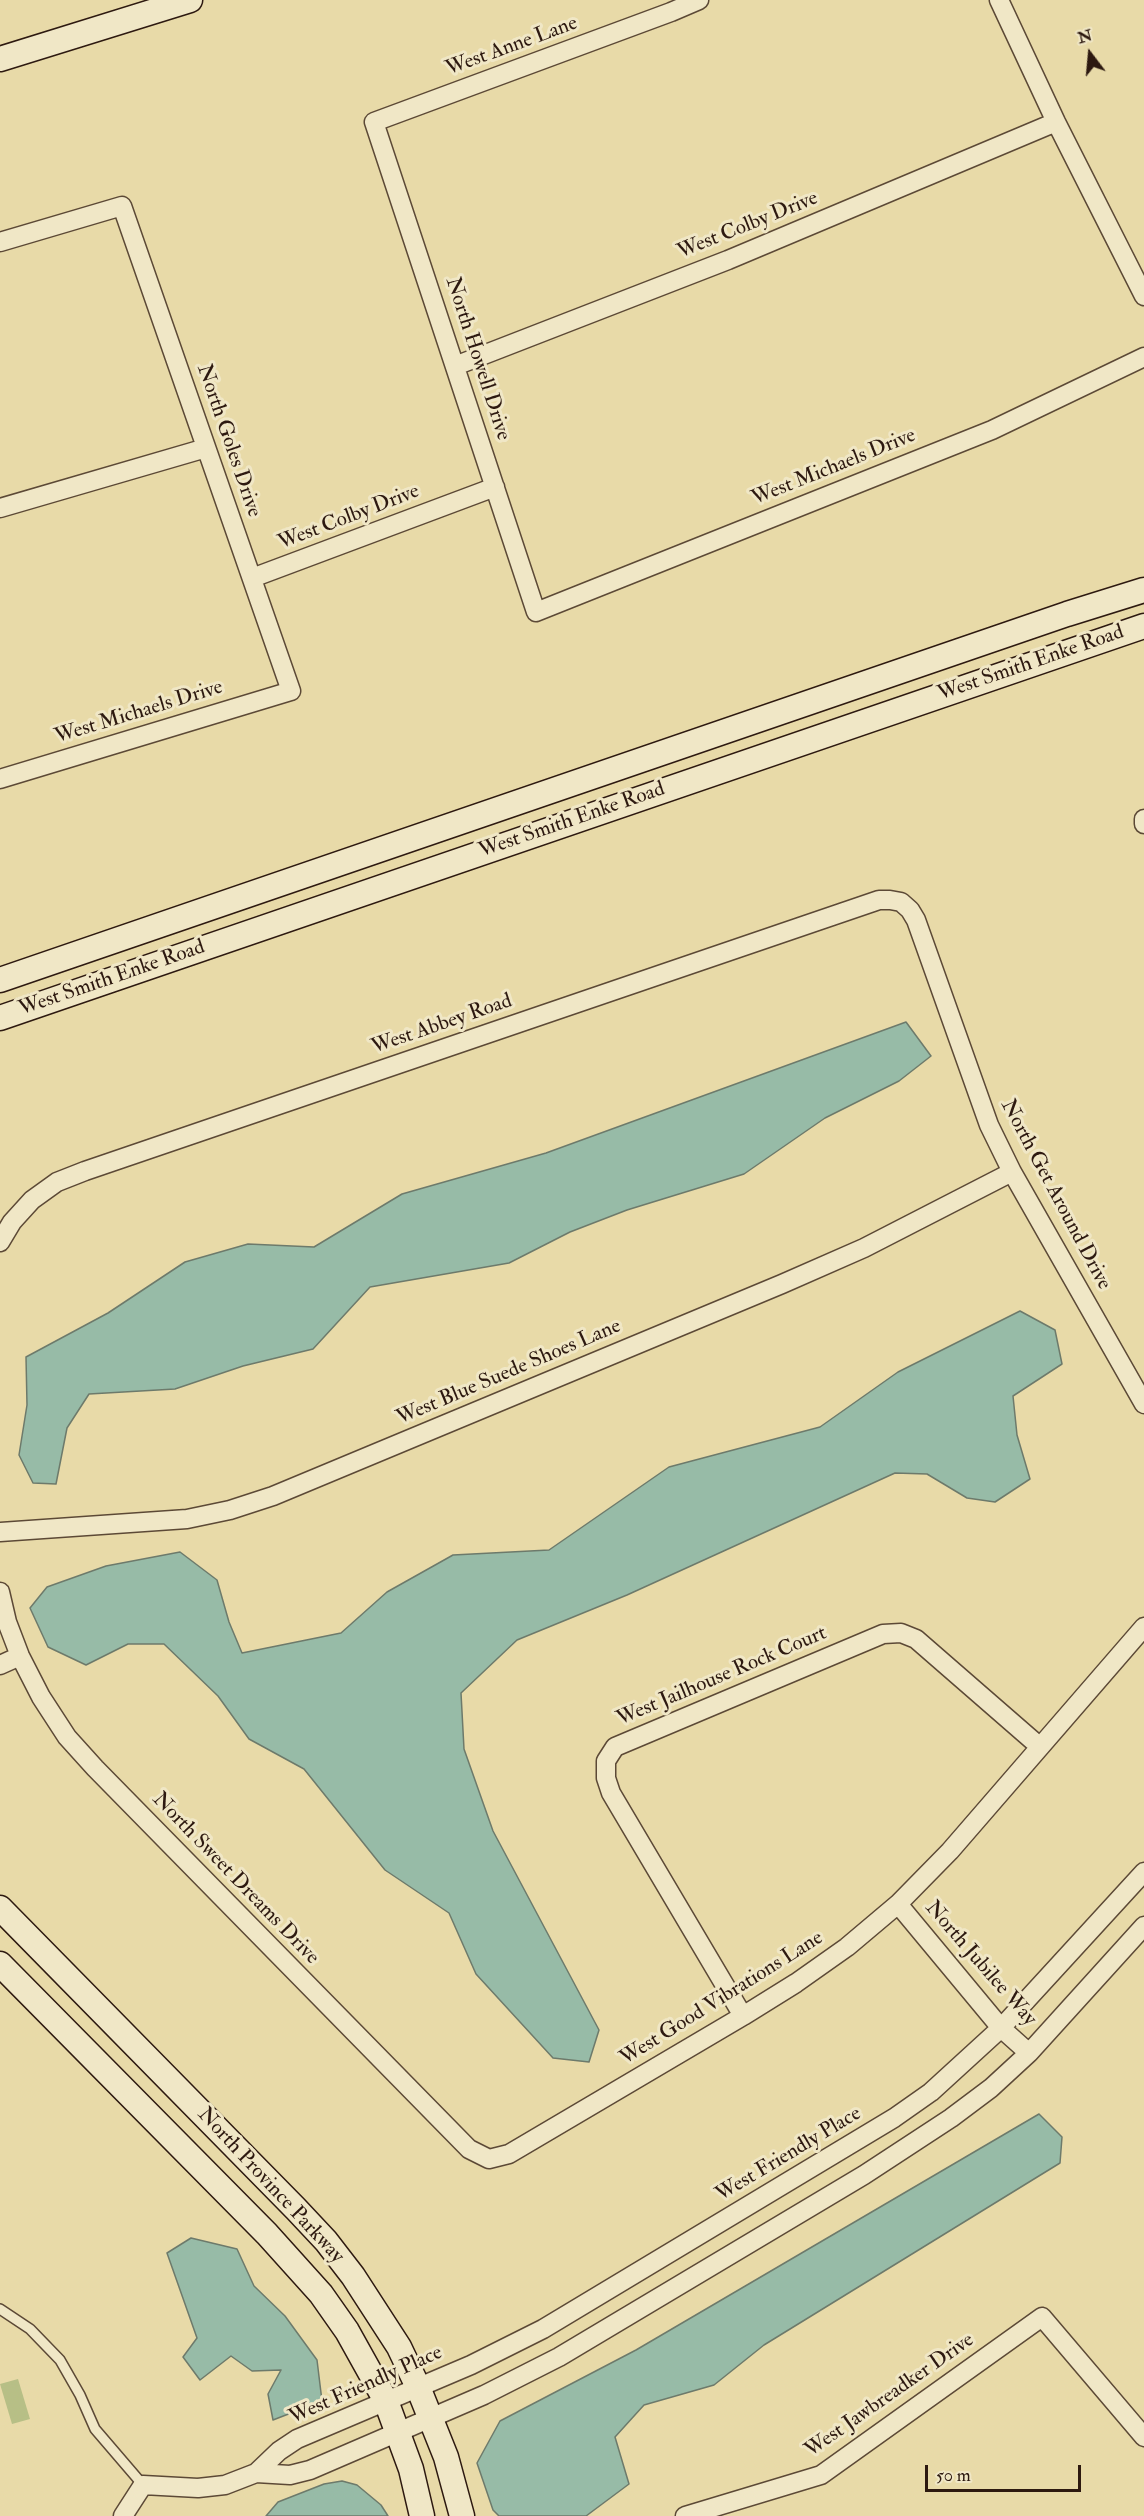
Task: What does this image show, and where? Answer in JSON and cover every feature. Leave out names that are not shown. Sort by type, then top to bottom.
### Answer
[{"type":"street","points":[[0,59],[190,0]]},
{"type":"street","name":"West Anne Lane","points":[[374,122],[668,6],[699,0]]},
{"type":"street","points":[[999,0],[1056,122],[1144,296]]},
{"type":"street","name":"North Howell Drive","points":[[374,122],[536,612]]},
{"type":"street","name":"West Colby Drive","points":[[455,366],[728,260],[1056,122]]},
{"type":"street","name":"North Goles Drive","points":[[0,242],[122,206],[291,690]]},
{"type":"street","name":"West Michaels Drive","points":[[536,612],[992,430],[1144,357]]},
{"type":"street","points":[[0,508],[206,448]]},
{"type":"street","name":"West Colby Drive","points":[[252,578],[495,487]]},
{"type":"street","name":"West Smith Enke Road","points":[[0,980],[1056,618],[1144,590]]},
{"type":"street","name":"West Smith Enke Road","points":[[0,1018],[1144,626]]},
{"type":"street","name":"West Michaels Drive","points":[[0,778],[291,690]]},
{"type":"street","points":[[1144,819],[1144,824]]},
{"type":"street","name":"West Abbey Road","points":[[0,1242],[12,1222],[32,1200],[57,1182],[879,900],[901,902]]},
{"type":"street","name":"North Get Around Drive","points":[[901,902],[916,920],[989,1125],[1012,1172],[1144,1404]]},
{"type":"street","name":"West Blue Suede Shoes Lane","points":[[0,1532],[187,1519],[230,1510],[273,1496],[792,1280],[907,1227],[1012,1172]]},
{"type":"street","name":"North Sweet Dreams Drive","points":[[0,1592],[7,1622],[20,1656],[41,1697],[67,1737],[94,1768],[469,2149],[489,2159]]},
{"type":"street","name":"West Good Vibrations Lane","points":[[489,2159],[509,2154],[743,2016],[796,1983],[847,1947],[898,1904],[950,1851],[1144,1627]]},
{"type":"street","name":"West Jailhouse Rock Court","points":[[743,2016],[611,1793],[606,1778],[606,1761],[615,1747],[883,1634],[901,1633],[916,1639],[1040,1746]]},
{"type":"street","points":[[0,1665],[20,1656]]},
{"type":"street","name":"West Friendly Place","points":[[256,2473],[279,2451],[297,2439],[489,2356],[543,2329],[847,2147],[931,2092],[1001,2028],[1144,1872]]},
{"type":"street","name":"North Jubilee Way","points":[[898,1904],[1001,2028],[1029,2053]]},
{"type":"street","name":"North Province Parkway","points":[[0,1908],[326,2241],[377,2309],[399,2347],[432,2417],[462,2516]]},
{"type":"street","points":[[123,2516],[143,2485],[198,2488],[225,2485],[256,2473],[290,2475],[310,2470],[521,2378],[559,2357],[864,2175],[951,2118],[991,2088],[1029,2053],[1144,1926]]},
{"type":"street","name":"North Province Parkway","points":[[0,1964],[296,2264],[321,2294],[346,2331],[386,2401],[411,2469],[422,2516]]},
{"type":"street","name":"West Jawbreadker Drive","points":[[685,2516],[821,2475],[1042,2317],[1144,2437]]},
{"type":"lane","points":[[0,2309],[30,2329],[60,2360],[80,2395],[95,2429],[143,2485]]},
{"type":"green space","points":[[18,2379],[30,2419],[12,2424],[0,2384]]},
{"type":"shaded area","points":[[906,1022],[931,1056],[899,1081],[825,1118],[744,1174],[627,1210],[570,1232],[509,1263],[370,1287],[313,1349],[243,1366],[175,1389],[89,1394],[67,1428],[56,1484],[33,1483],[19,1455],[27,1405],[26,1357],[108,1313],[185,1262],[248,1244],[314,1247],[402,1194],[546,1153]]},
{"type":"shaded area","points":[[1020,1311],[1055,1330],[1062,1364],[1013,1396],[1017,1435],[1030,1479],[995,1502],[967,1498],[927,1474],[895,1473],[627,1595],[517,1640],[461,1693],[464,1749],[493,1831],[599,2030],[589,2062],[553,2058],[476,1974],[449,1913],[385,1870],[304,1769],[249,1739],[218,1696],[164,1644],[128,1644],[86,1665],[48,1647],[30,1608],[47,1587],[106,1566],[180,1552],[217,1580],[229,1622],[242,1653],[341,1633],[387,1592],[453,1555],[549,1550],[669,1467],[820,1427],[898,1372]]},
{"type":"shaded area","points":[[1039,2114],[1062,2137],[1060,2163],[764,2345],[714,2385],[644,2405],[615,2437],[629,2484],[586,2516],[499,2516],[493,2510],[477,2463],[500,2421],[636,2350]]},
{"type":"shaded area","points":[[191,2238],[237,2249],[254,2286],[285,2316],[317,2360],[322,2401],[273,2420],[268,2394],[281,2370],[252,2371],[231,2356],[200,2380],[183,2357],[197,2338],[167,2253]]},
{"type":"shaded area","points":[[342,2481],[357,2485],[381,2505],[388,2516],[266,2516],[278,2502],[324,2484]]}]
